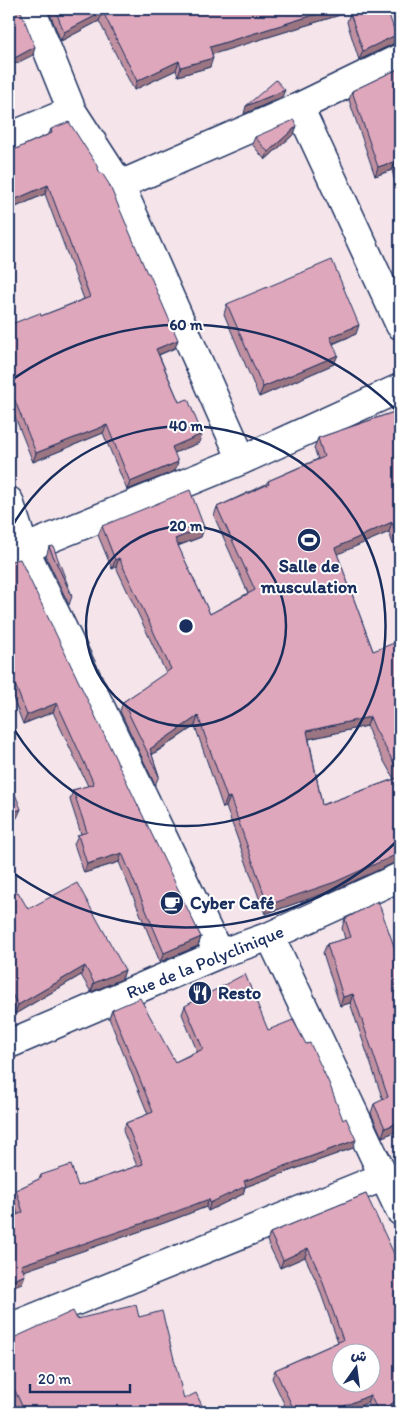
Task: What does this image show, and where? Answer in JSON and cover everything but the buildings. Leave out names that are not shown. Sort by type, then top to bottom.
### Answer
[{"type":"street","points":[[31,9],[72,111],[120,185],[242,460]]},
{"type":"street","points":[[120,185],[299,107],[400,58]]},
{"type":"street","points":[[299,107],[400,325]]},
{"type":"street","points":[[9,137],[72,111]]},
{"type":"street","points":[[17,552],[242,460],[400,388]]},
{"type":"street","points":[[9,501],[17,552],[219,954]]},
{"type":"street","name":"Rue de la Polyclinique","points":[[9,1044],[219,954],[270,936],[400,877]]},
{"type":"street","points":[[270,936],[400,1210]]},
{"type":"street","points":[[9,1328],[385,1176]]},
{"type":"place","name":"Salle de musculation","points":[[309,540]]},
{"type":"place","name":"Cyber Café","points":[[172,903]]},
{"type":"place","name":"Resto","points":[[200,993]]}]
